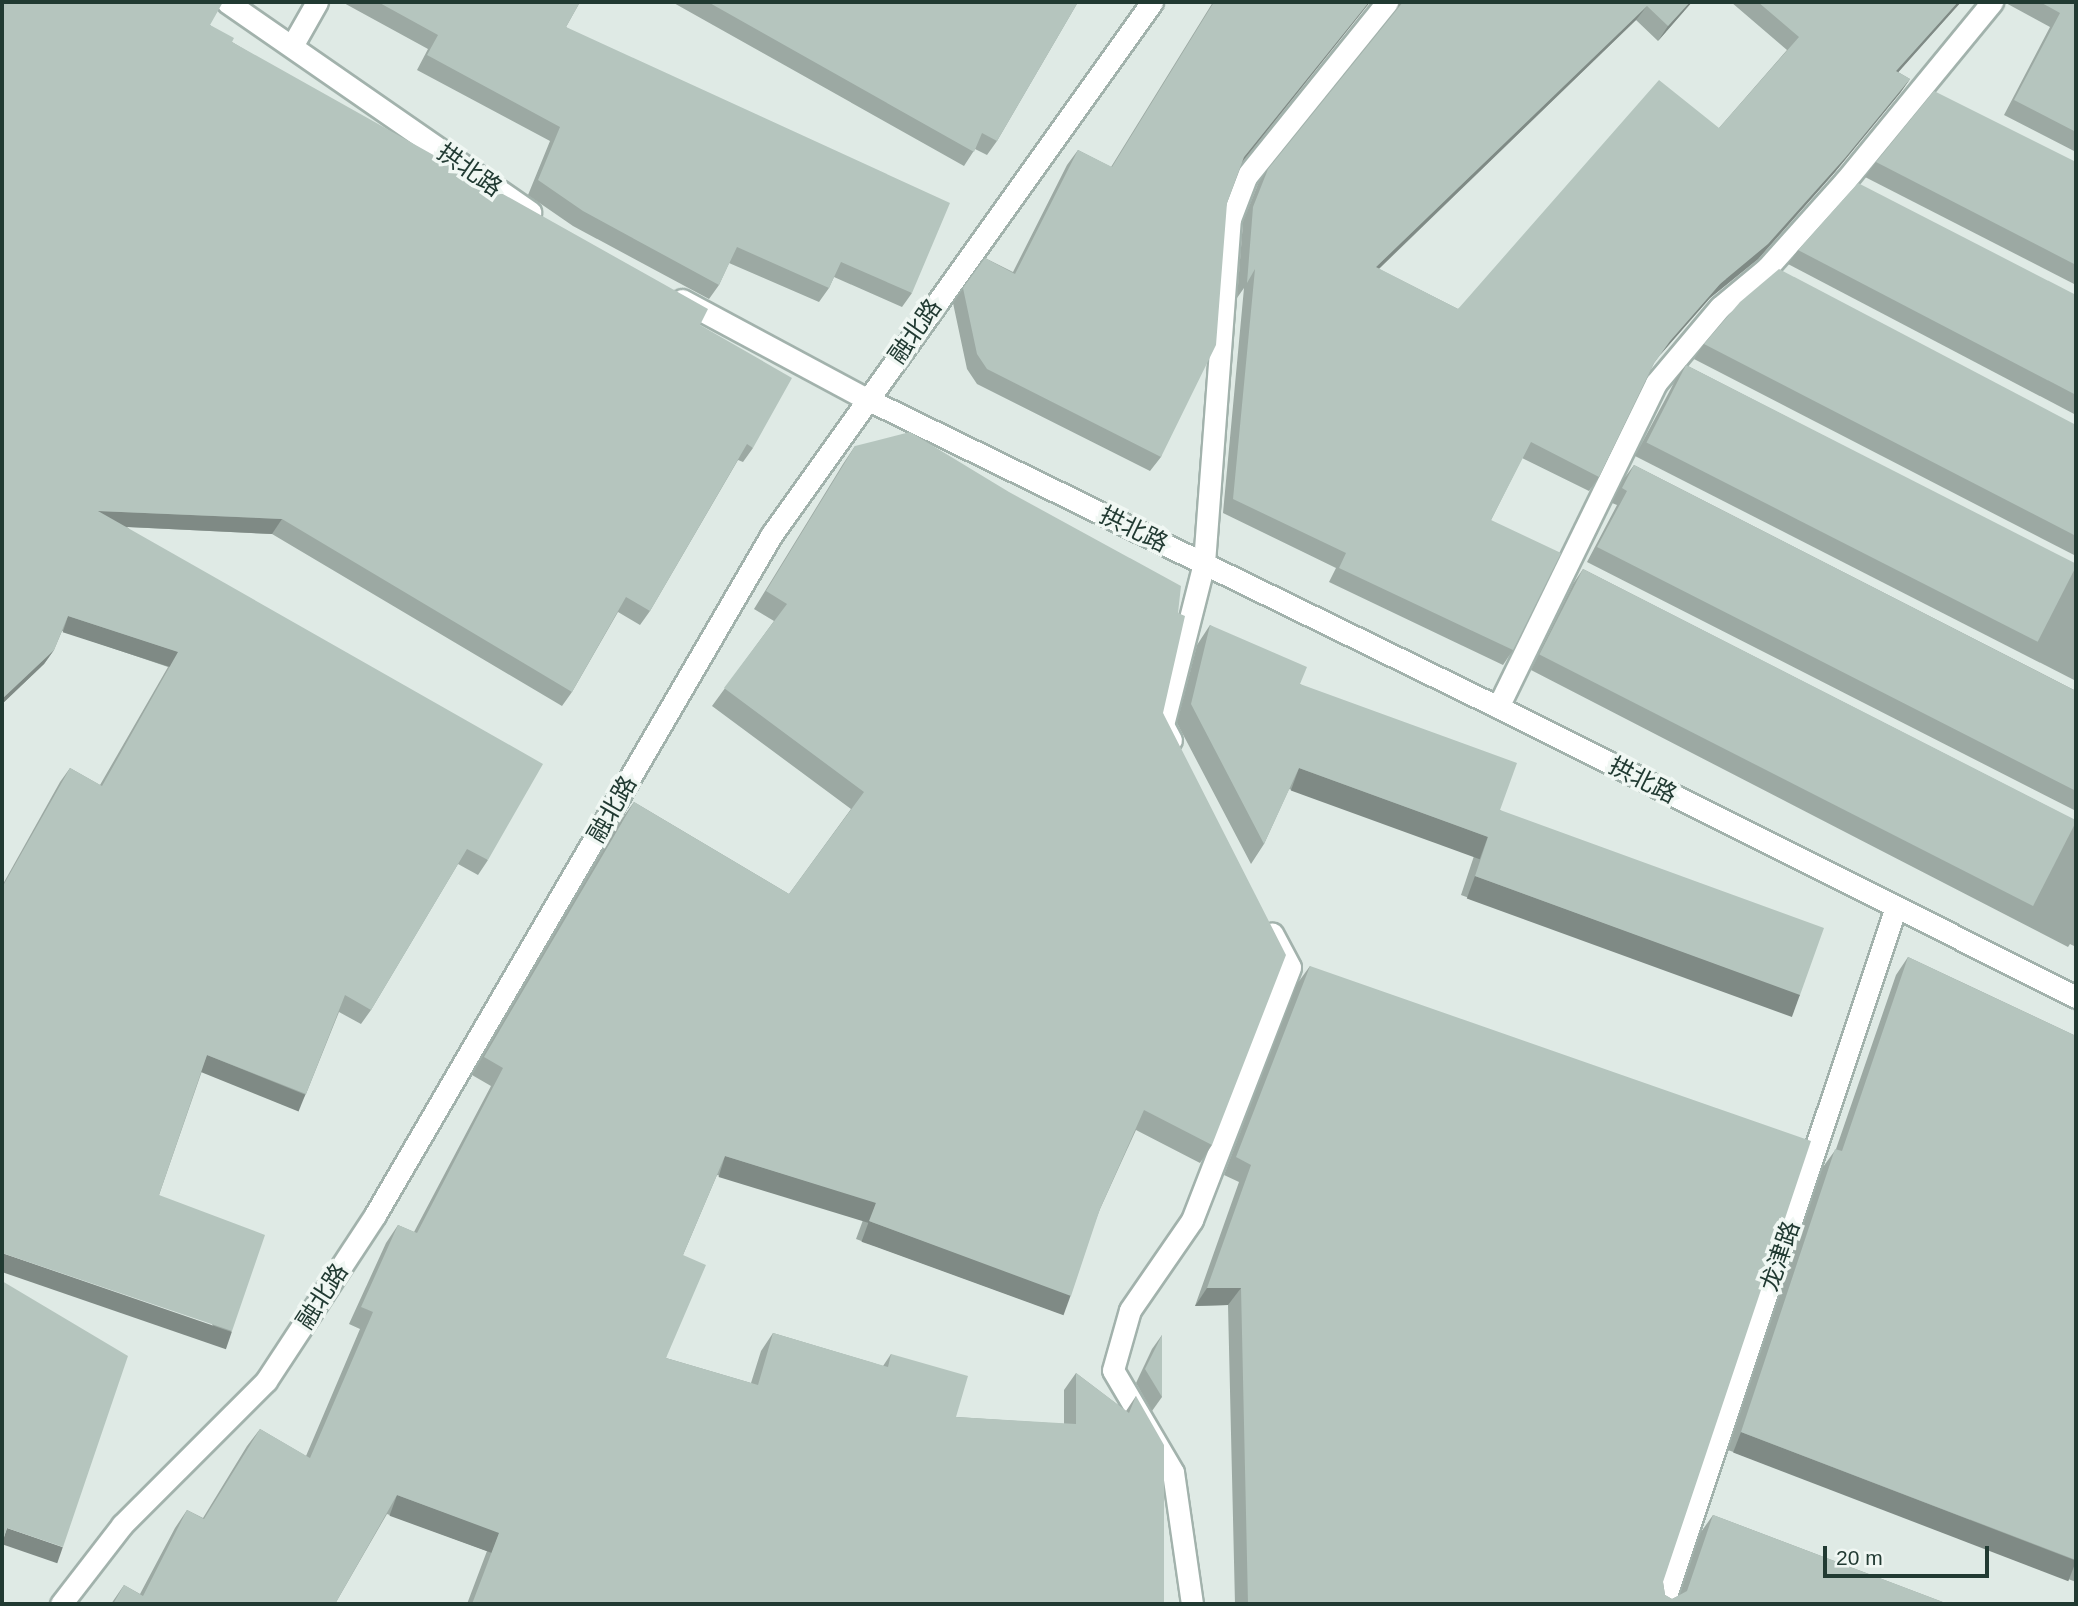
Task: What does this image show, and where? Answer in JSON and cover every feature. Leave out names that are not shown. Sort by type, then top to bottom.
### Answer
[{"type":"street","name":"拱北路","points":[[227,2],[544,221]]},
{"type":"street","points":[[292,46],[317,2]]},
{"type":"street","name":"融北路","points":[[61,1604],[122,1525],[267,1381],[375,1215],[772,534],[1152,2]]},
{"type":"street","points":[[1182,761],[1163,725],[1204,563],[1230,219],[1246,177],[1387,2]]},
{"type":"street","points":[[1498,707],[1616,462],[1671,362],[1720,307],[1767,268],[1845,181],[1931,92],[1992,2]]},
{"type":"street","points":[[1845,181],[1869,194]]},
{"type":"street","points":[[1767,268],[1792,281]]},
{"type":"street","name":"拱北路","points":[[663,289],[867,399],[1498,707],[2076,998]]},
{"type":"street","points":[[1671,362],[1695,375]]},
{"type":"street","points":[[1616,462],[1641,475]]},
{"type":"street","points":[[1567,566],[1591,578]]},
{"type":"street","name":"龙津路","points":[[1663,1604],[1896,907]]},
{"type":"street","points":[[1192,1604],[1173,1472],[1113,1370],[1130,1310],[1192,1220],[1290,967],[1265,918]]},
{"type":"building","points":[[2,2],[223,2],[210,25],[234,38],[232,42],[708,309],[700,325],[792,378],[753,448],[747,444],[650,611],[626,597],[572,692],[282,519],[98,511],[543,764],[488,860],[467,849],[371,1010],[345,995],[306,1094],[207,1055],[159,1195],[265,1235],[232,1331],[2,1253],[2,883],[4,884],[70,768],[102,786],[178,652],[68,616],[54,650],[2,699]]},
{"type":"building","points":[[378,2],[580,2],[566,27],[950,203],[912,293],[841,262],[829,288],[737,247],[719,285],[583,211],[538,180],[560,127],[427,55],[438,35]]},
{"type":"building","points":[[708,2],[1078,2],[997,141],[982,133],[974,152]]},
{"type":"building","points":[[1214,2],[1369,2],[1244,157],[1227,203],[1216,345],[1161,457],[987,369],[977,354],[963,288],[985,258],[1015,274],[1078,150],[1112,167]]},
{"type":"building","points":[[1403,2],[1690,2],[1668,26],[1647,6],[1376,267],[1458,309],[1659,80],[1719,128],[1799,37],[1758,2],[1958,2],[1896,71],[1910,79],[1845,158],[1768,244],[1720,284],[1670,341],[1654,363],[1599,477],[1531,442],[1491,520],[1561,553],[1513,650],[1339,568],[1346,553],[1233,499],[1255,269],[1247,283],[1253,207],[1268,169]]},
{"type":"building","points":[[2040,2],[2076,2],[2076,132],[2014,100],[2060,13]]},
{"type":"building","points":[[1934,91],[2076,162],[2076,265],[1876,162]]},
{"type":"building","points":[[1858,183],[2076,295],[2076,395],[1798,250]]},
{"type":"building","points":[[1779,269],[2076,425],[2076,536],[1704,344],[1740,302]]},
{"type":"building","points":[[1686,365],[2076,564],[2038,642],[1647,443]]},
{"type":"building","points":[[910,432],[1009,492],[1181,586],[1178,613],[1185,616],[1163,713],[1286,955],[1212,1145],[1144,1110],[1100,1209],[1071,1296],[869,1221],[876,1203],[725,1156],[683,1255],[706,1265],[666,1358],[758,1385],[773,1333],[888,1367],[891,1354],[968,1376],[956,1417],[1076,1424],[1076,1373],[1129,1413],[1136,1396],[1164,1445],[1164,1604],[472,1604],[499,1533],[397,1495],[335,1604],[113,1604],[124,1585],[143,1596],[187,1510],[204,1519],[260,1429],[310,1458],[373,1312],[361,1307],[398,1225],[417,1233],[503,1068],[484,1057],[634,802],[789,894],[864,792],[724,688],[787,604],[766,591],[855,446]]},
{"type":"building","points":[[1634,465],[2076,691],[2076,791],[1597,547],[1627,491],[1622,488]]},
{"type":"building","points":[[1583,569],[2076,820],[2033,906],[1539,655]]},
{"type":"building","points":[[1210,625],[1307,667],[1300,684],[1517,763],[1500,810],[1824,928],[1800,995],[1475,876],[1488,837],[1299,768],[1264,844],[1191,704]]},
{"type":"building","points":[[1908,957],[2076,1036],[2076,1560],[1741,1432],[1835,1149],[1842,1151]]},
{"type":"building","points":[[1310,966],[1811,1141],[1663,1582],[1665,1595],[1672,1599],[1687,1591],[1713,1515],[1948,1604],[1248,1604],[1241,1288],[1207,1288],[1251,1165],[1236,1157]]},
{"type":"building","points":[[2,1281],[128,1356],[63,1547],[7,1528],[2,1544]]},
{"type":"building","points":[[1162,1335],[1162,1397],[1145,1369]]}]
